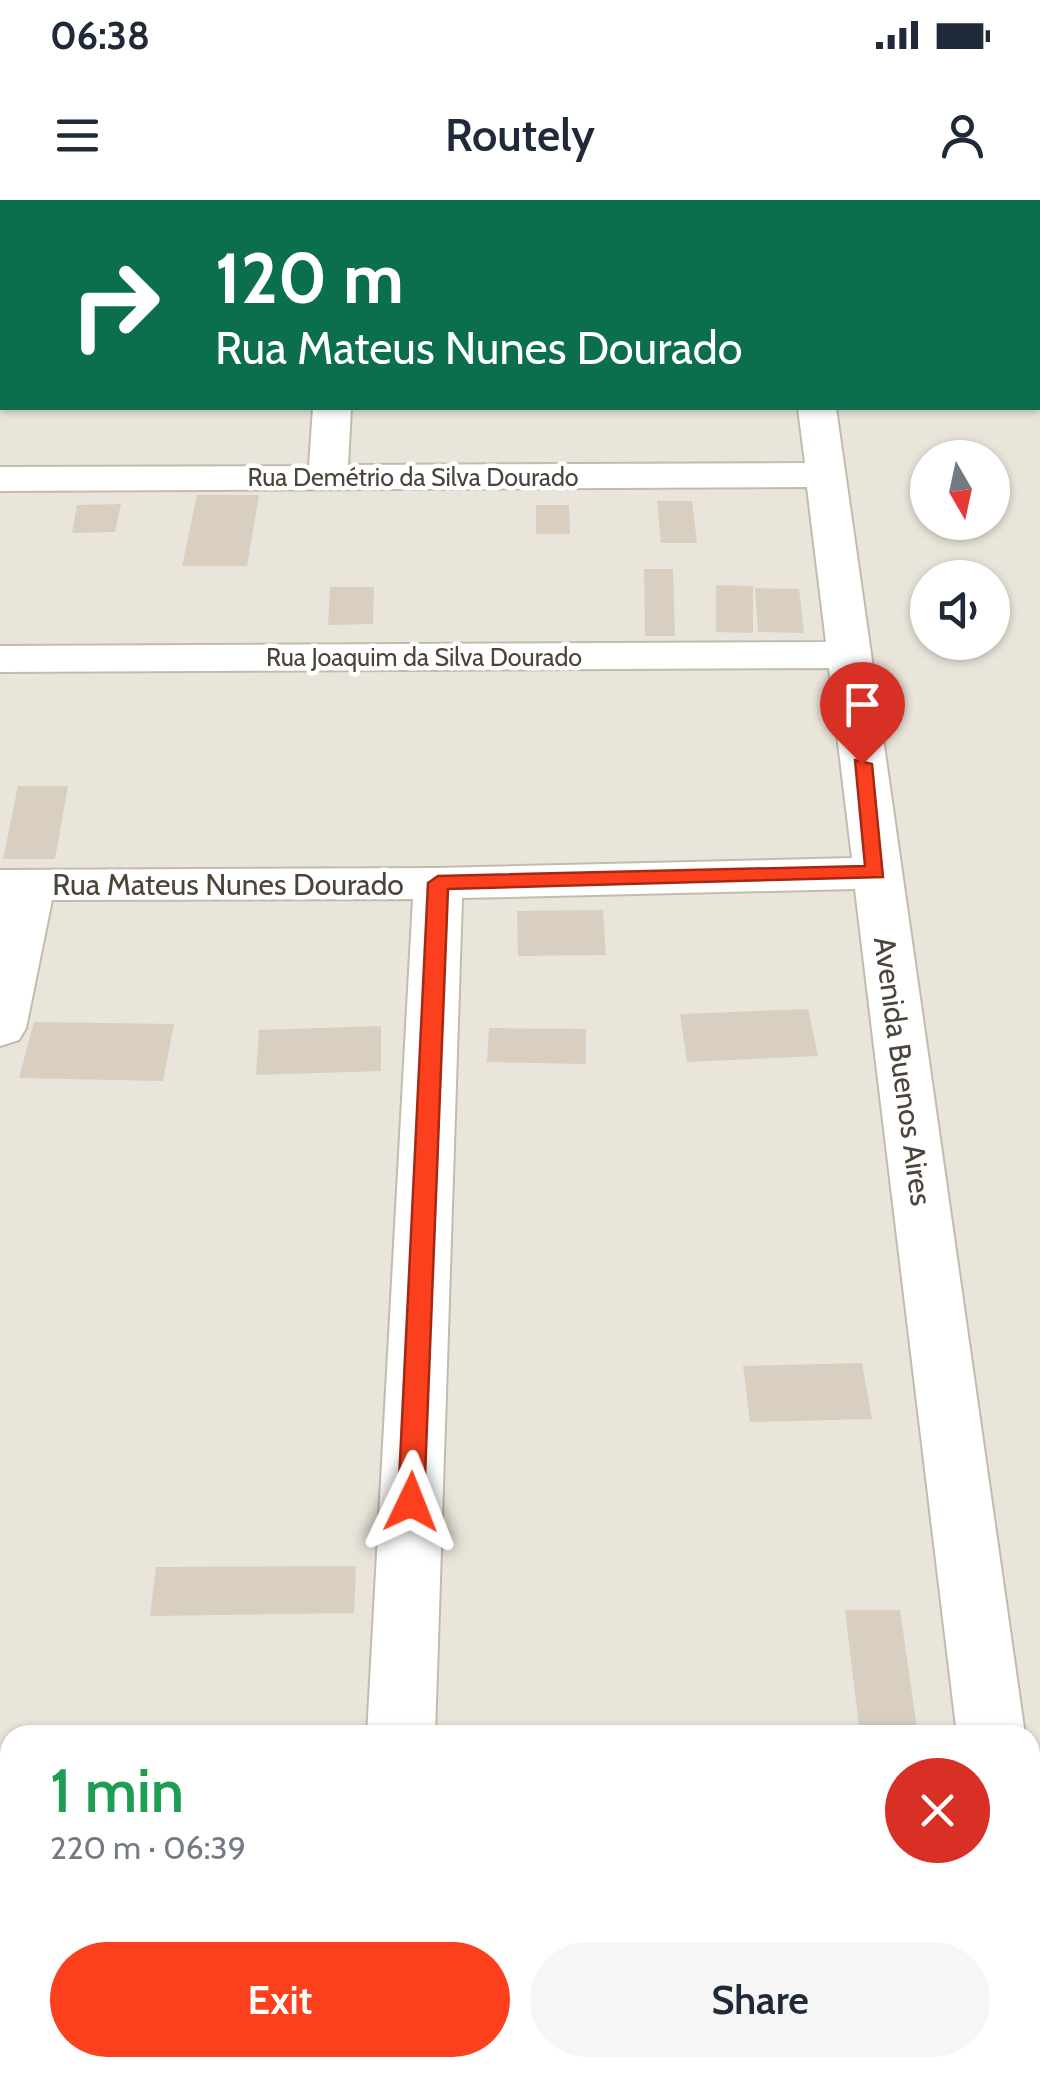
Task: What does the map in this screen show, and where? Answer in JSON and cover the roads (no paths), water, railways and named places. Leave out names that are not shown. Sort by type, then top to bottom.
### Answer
[{"type":"street","points":[[329,463],[332,410]]},
{"type":"street","name":"Rua Demétrio da Silva Dourado","points":[[0,479],[821,443]]},
{"type":"street","name":"Avenida Buenos Aires","points":[[821,443],[990,1725]]},
{"type":"street","name":"Rua Demétrio da Silva Dourado","points":[[0,453],[329,463]]},
{"type":"street","name":"Rua Joaquim da Silva Dourado","points":[[0,659],[848,655]]},
{"type":"street","name":"Rua Mateus Nunes Dourado","points":[[16,885],[438,883],[876,872]]},
{"type":"street","points":[[401,1725],[438,883]]},
{"type":"street","points":[[0,1028],[16,885]]}]
